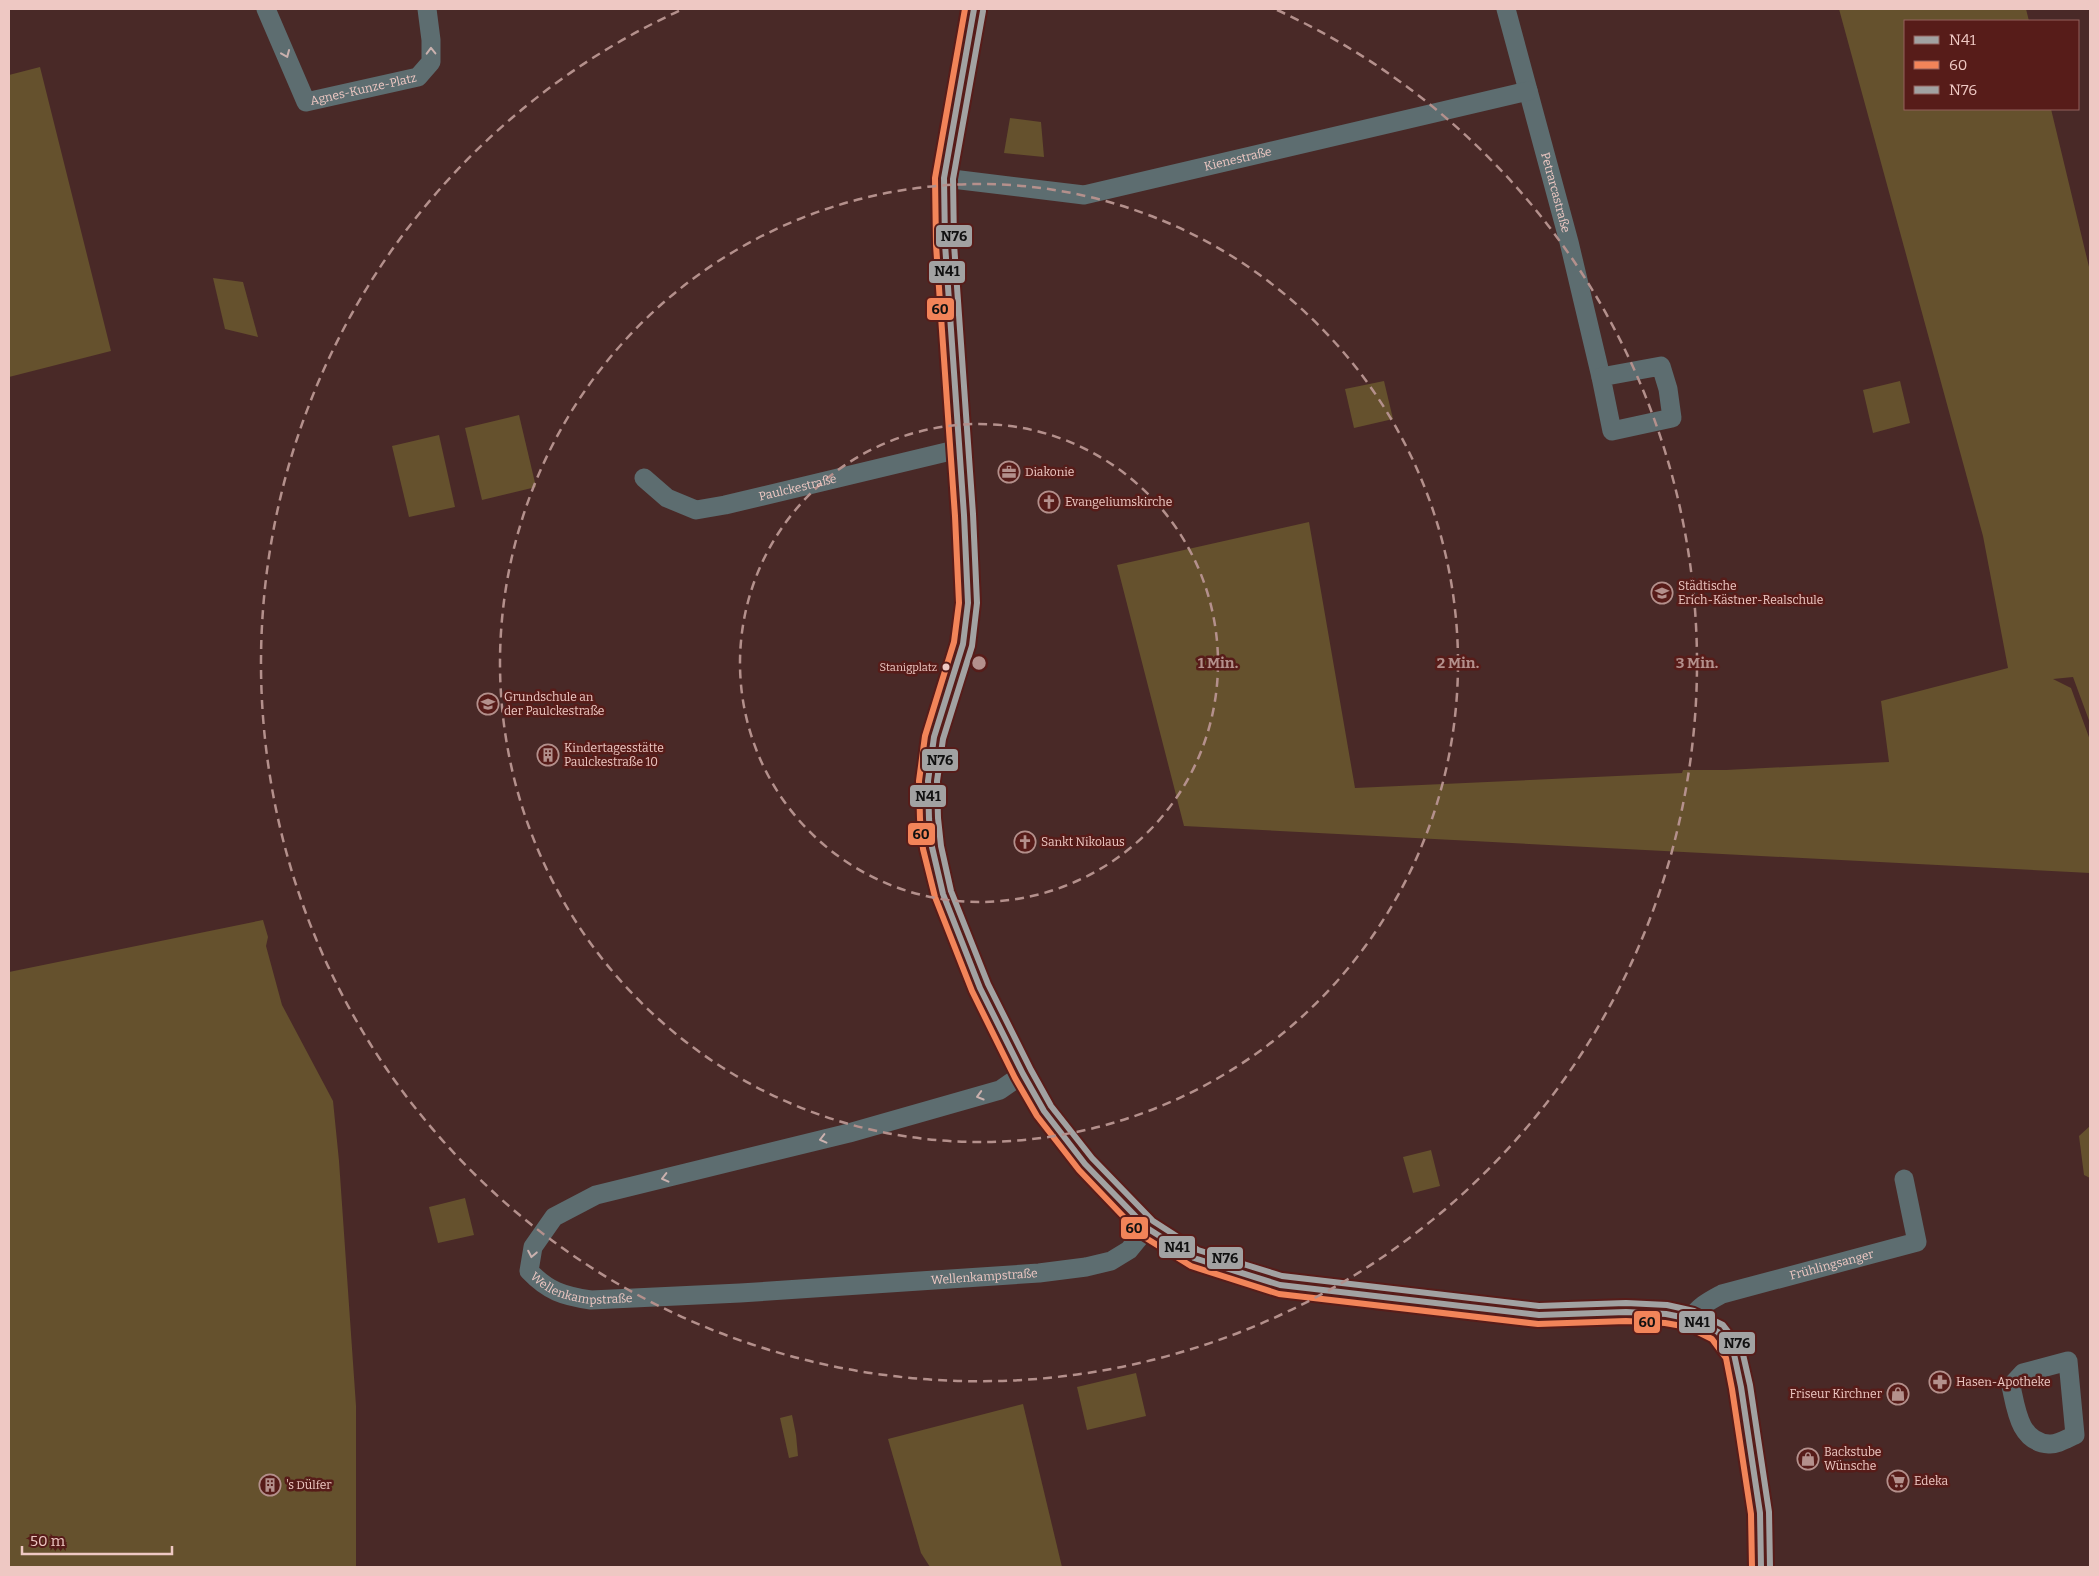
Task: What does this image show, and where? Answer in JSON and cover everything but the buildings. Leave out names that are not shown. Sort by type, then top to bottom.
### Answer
[{"type":"street","name":"Agnes-Kunze-Platz","points":[[266,9],[306,102],[418,78],[431,62],[431,40],[427,9]]},
{"type":"street","points":[[974,9],[944,178],[945,244],[968,584],[967,621],[960,654],[939,719],[928,781],[929,819],[934,863],[942,894],[980,988],[1023,1074],[1044,1111],[1085,1164],[1148,1228],[1194,1258],[1280,1285],[1539,1315],[1626,1312],[1666,1314],[1691,1319],[1718,1332],[1734,1354],[1749,1431],[1759,1503],[1761,1567]]},
{"type":"street","name":"Petrarcastraße","points":[[1506,9],[1569,242],[1601,378]]},
{"type":"street","name":"Kienestraße","points":[[944,178],[1084,195],[1528,91]]},
{"type":"street","name":"Paulckestraße","points":[[644,478],[667,498],[696,510],[725,505],[959,449]]},
{"type":"street","name":"Wellenkampstraße","points":[[1023,1074],[1000,1090],[858,1130],[596,1195],[554,1217],[533,1247],[529,1271],[542,1285],[555,1292],[572,1298],[591,1300],[740,1293],[934,1280],[1086,1267],[1111,1261],[1129,1250],[1148,1228]]},
{"type":"street","name":"Frühlingsanger","points":[[1691,1319],[1706,1303],[1722,1294],[1917,1242],[1904,1179]]},
{"type":"street","points":[[2068,1361],[2075,1435],[2050,1445],[2033,1440],[2019,1422],[2011,1386],[2023,1373],[2068,1361]]},
{"type":"shaded area","points":[[1839,9],[2026,9],[2029,20],[1904,20],[1904,110],[2051,110],[2090,271],[2090,723],[2073,677],[2053,679],[2071,688],[2090,740],[2090,873],[1184,826],[1117,565],[1309,522],[1355,788],[1682,773],[1683,770],[1726,770],[1889,762],[1881,701],[2008,668],[1983,536]]},
{"type":"shaded area","points":[[40,67],[111,351],[9,377],[9,75]]},
{"type":"shaded area","points":[[1010,118],[1041,122],[1044,157],[1004,153]]},
{"type":"shaded area","points":[[213,278],[243,282],[258,337],[225,329]]},
{"type":"shaded area","points":[[1384,381],[1393,419],[1354,428],[1345,389]]},
{"type":"shaded area","points":[[1900,381],[1910,423],[1873,433],[1863,390]]},
{"type":"shaded area","points":[[519,415],[536,487],[482,500],[465,428]]},
{"type":"shaded area","points":[[439,435],[455,507],[409,517],[392,446]]},
{"type":"shaded area","points":[[263,920],[268,937],[266,946],[282,1005],[333,1101],[356,1406],[356,1567],[9,1567],[9,972]]},
{"type":"shaded area","points":[[2090,1126],[2090,1178],[2084,1175],[2079,1136]]},
{"type":"shaded area","points":[[1431,1150],[1440,1186],[1413,1193],[1403,1157]]},
{"type":"shaded area","points":[[465,1198],[474,1235],[438,1243],[429,1207]]},
{"type":"shaded area","points":[[1136,1373],[1146,1416],[1087,1430],[1077,1387]]},
{"type":"shaded area","points":[[1023,1404],[1062,1567],[930,1567],[921,1553],[888,1439]]},
{"type":"shaded area","points":[[792,1415],[798,1456],[789,1458],[780,1418]]},
{"type":"transit line","name":"60","points":[[965,9],[935,178],[936,245],[955,516],[959,603],[954,642],[925,736],[919,781],[920,819],[923,849],[935,897],[972,991],[1015,1078],[1037,1116],[1079,1170],[1141,1235],[1191,1266],[1279,1294],[1538,1324],[1626,1321],[1665,1323],[1688,1327],[1712,1339],[1726,1358],[1732,1389],[1751,1514],[1752,1567]]},
{"type":"transit line","name":"N41","points":[[974,9],[944,178],[945,244],[964,515],[968,603],[963,644],[934,737],[928,781],[929,819],[932,847],[943,894],[980,988],[1023,1074],[1044,1111],[1085,1164],[1147,1228],[1194,1258],[1280,1285],[1539,1315],[1626,1312],[1666,1314],[1691,1319],[1718,1332],[1734,1354],[1741,1387],[1760,1513],[1761,1567]]},
{"type":"transit line","name":"N76","points":[[983,11],[953,179],[954,244],[973,514],[977,603],[972,646],[943,739],[937,781],[938,818],[941,846],[951,891],[988,984],[1031,1070],[1051,1106],[1092,1158],[1153,1221],[1198,1250],[1282,1276],[1539,1306],[1626,1303],[1667,1305],[1694,1311],[1723,1325],[1742,1350],[1750,1385],[1769,1512],[1770,1567]]},
{"type":"place","name":"Diakonie","points":[[1009,472]]},
{"type":"place","name":"Evangeliumskirche","points":[[1049,502]]},
{"type":"place","name":"Städtische Erich-Kästner-Realschule","points":[[1662,593]]},
{"type":"place","name":"Stanigplatz","points":[[946,667]]},
{"type":"place","name":"Grundschule an der Paulckestraße","points":[[488,704]]},
{"type":"place","name":"Kindertagesstätte Paulckestraße 10","points":[[548,755]]},
{"type":"place","name":"Sankt Nikolaus","points":[[1025,842]]},
{"type":"place","name":"Hasen-Apotheke","points":[[1940,1382]]},
{"type":"place","name":"Friseur Kirchner","points":[[1898,1394]]},
{"type":"place","name":"Backstube Wünsche","points":[[1808,1459]]},
{"type":"place","name":"Edeka","points":[[1898,1481]]},
{"type":"place","name":"'s Dülfer","points":[[270,1485]]}]
